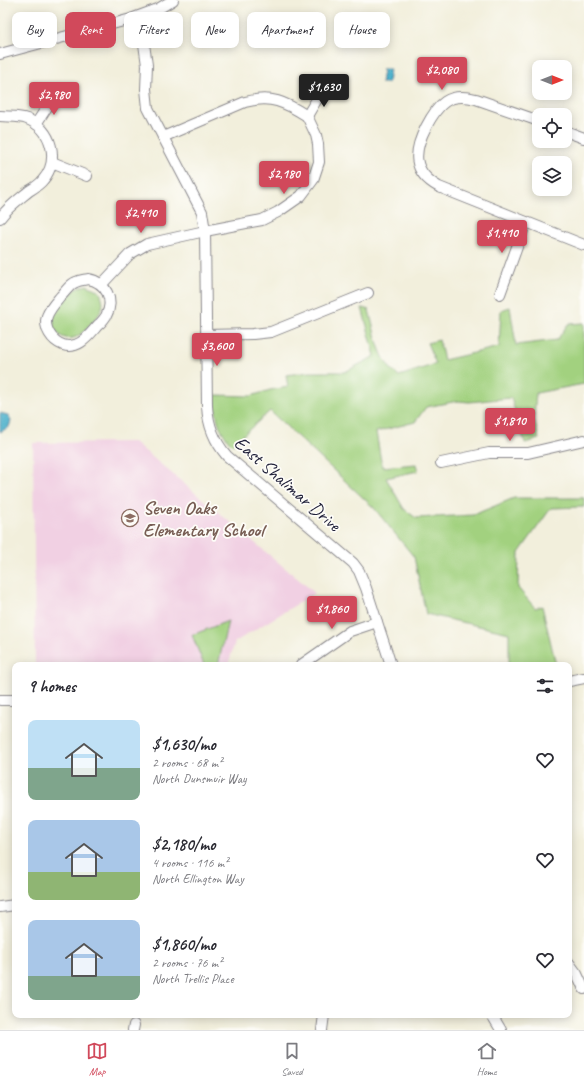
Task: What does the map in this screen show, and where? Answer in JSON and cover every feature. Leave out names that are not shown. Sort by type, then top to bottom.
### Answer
[{"type":"street","points":[[150,12],[173,0]]},
{"type":"street","points":[[0,54],[124,20]]},
{"type":"street","name":"East Shalimar Drive","points":[[145,48],[147,65],[146,99],[152,117],[202,212],[205,231],[207,415],[209,424],[221,449],[234,463],[353,563],[363,579],[390,662]]},
{"type":"street","points":[[307,116],[323,89]]},
{"type":"street","points":[[36,124],[56,96]]},
{"type":"street","points":[[532,119],[476,99],[462,97],[449,100],[441,104],[434,111],[420,138],[417,146],[417,160],[420,169],[431,182],[584,245]]},
{"type":"street","points":[[102,284],[130,254],[138,248],[156,241],[262,220],[270,217],[301,196],[308,188],[317,171],[320,153],[316,135],[307,116],[282,102],[273,100],[254,100],[245,102],[163,137]]},
{"type":"street","points":[[0,116],[26,119],[36,124],[43,130],[52,146],[52,162],[48,174],[42,181],[13,204],[0,218]]},
{"type":"street","points":[[572,134],[584,138]]},
{"type":"street","points":[[52,162],[87,176]]},
{"type":"street","points":[[500,294],[526,222]]},
{"type":"street","points":[[82,280],[94,280],[102,284],[109,298],[109,308],[106,316],[86,339],[75,345],[67,346],[54,339],[47,327],[46,317],[50,309],[70,286],[75,282],[82,280]]},
{"type":"street","points":[[206,335],[271,332],[368,293]]},
{"type":"street","points":[[441,463],[489,453],[528,452],[584,440]]},
{"type":"street","points":[[305,662],[350,631],[377,622]]},
{"type":"street","points":[[572,680],[584,678]]},
{"type":"street","points":[[0,700],[12,700]]},
{"type":"street","points":[[0,906],[12,904]]},
{"type":"street","points":[[572,967],[584,989]]},
{"type":"street","points":[[322,1030],[324,1018]]},
{"type":"street","points":[[494,1018],[501,1030]]},
{"type":"shaded area","name":"Seven Oaks Elementary School","points":[[134,442],[315,593],[235,642],[229,662],[35,662],[33,443]]},
{"type":"green space","points":[[87,285],[99,291],[103,304],[101,312],[90,326],[81,334],[73,338],[64,338],[54,329],[54,314],[72,293],[78,288]]},
{"type":"green space","points":[[510,307],[516,345],[557,340],[568,324],[584,323],[584,384],[536,393],[534,418],[539,439],[525,443],[511,398],[469,402],[458,401],[426,407],[415,422],[376,432],[382,467],[416,464],[418,471],[386,478],[404,509],[416,518],[473,515],[514,498],[584,498],[584,507],[551,508],[519,553],[518,588],[535,608],[542,606],[555,662],[509,662],[509,633],[426,614],[414,557],[374,508],[270,411],[232,445],[220,428],[217,416],[215,395],[251,396],[270,390],[288,387],[286,375],[309,372],[345,372],[375,356],[362,308],[369,310],[382,355],[392,370],[399,376],[436,364],[427,343],[439,340],[444,360],[499,347],[501,310]]},
{"type":"green space","points":[[228,621],[219,662],[203,662],[192,635]]},
{"type":"water","points":[[383,69],[390,69],[388,83],[381,83]]},
{"type":"water","points":[[0,413],[8,415],[11,421],[9,427],[0,432]]},
{"type":"place","name":"Seven Oaks Elementary School","points":[[130,518]]}]
